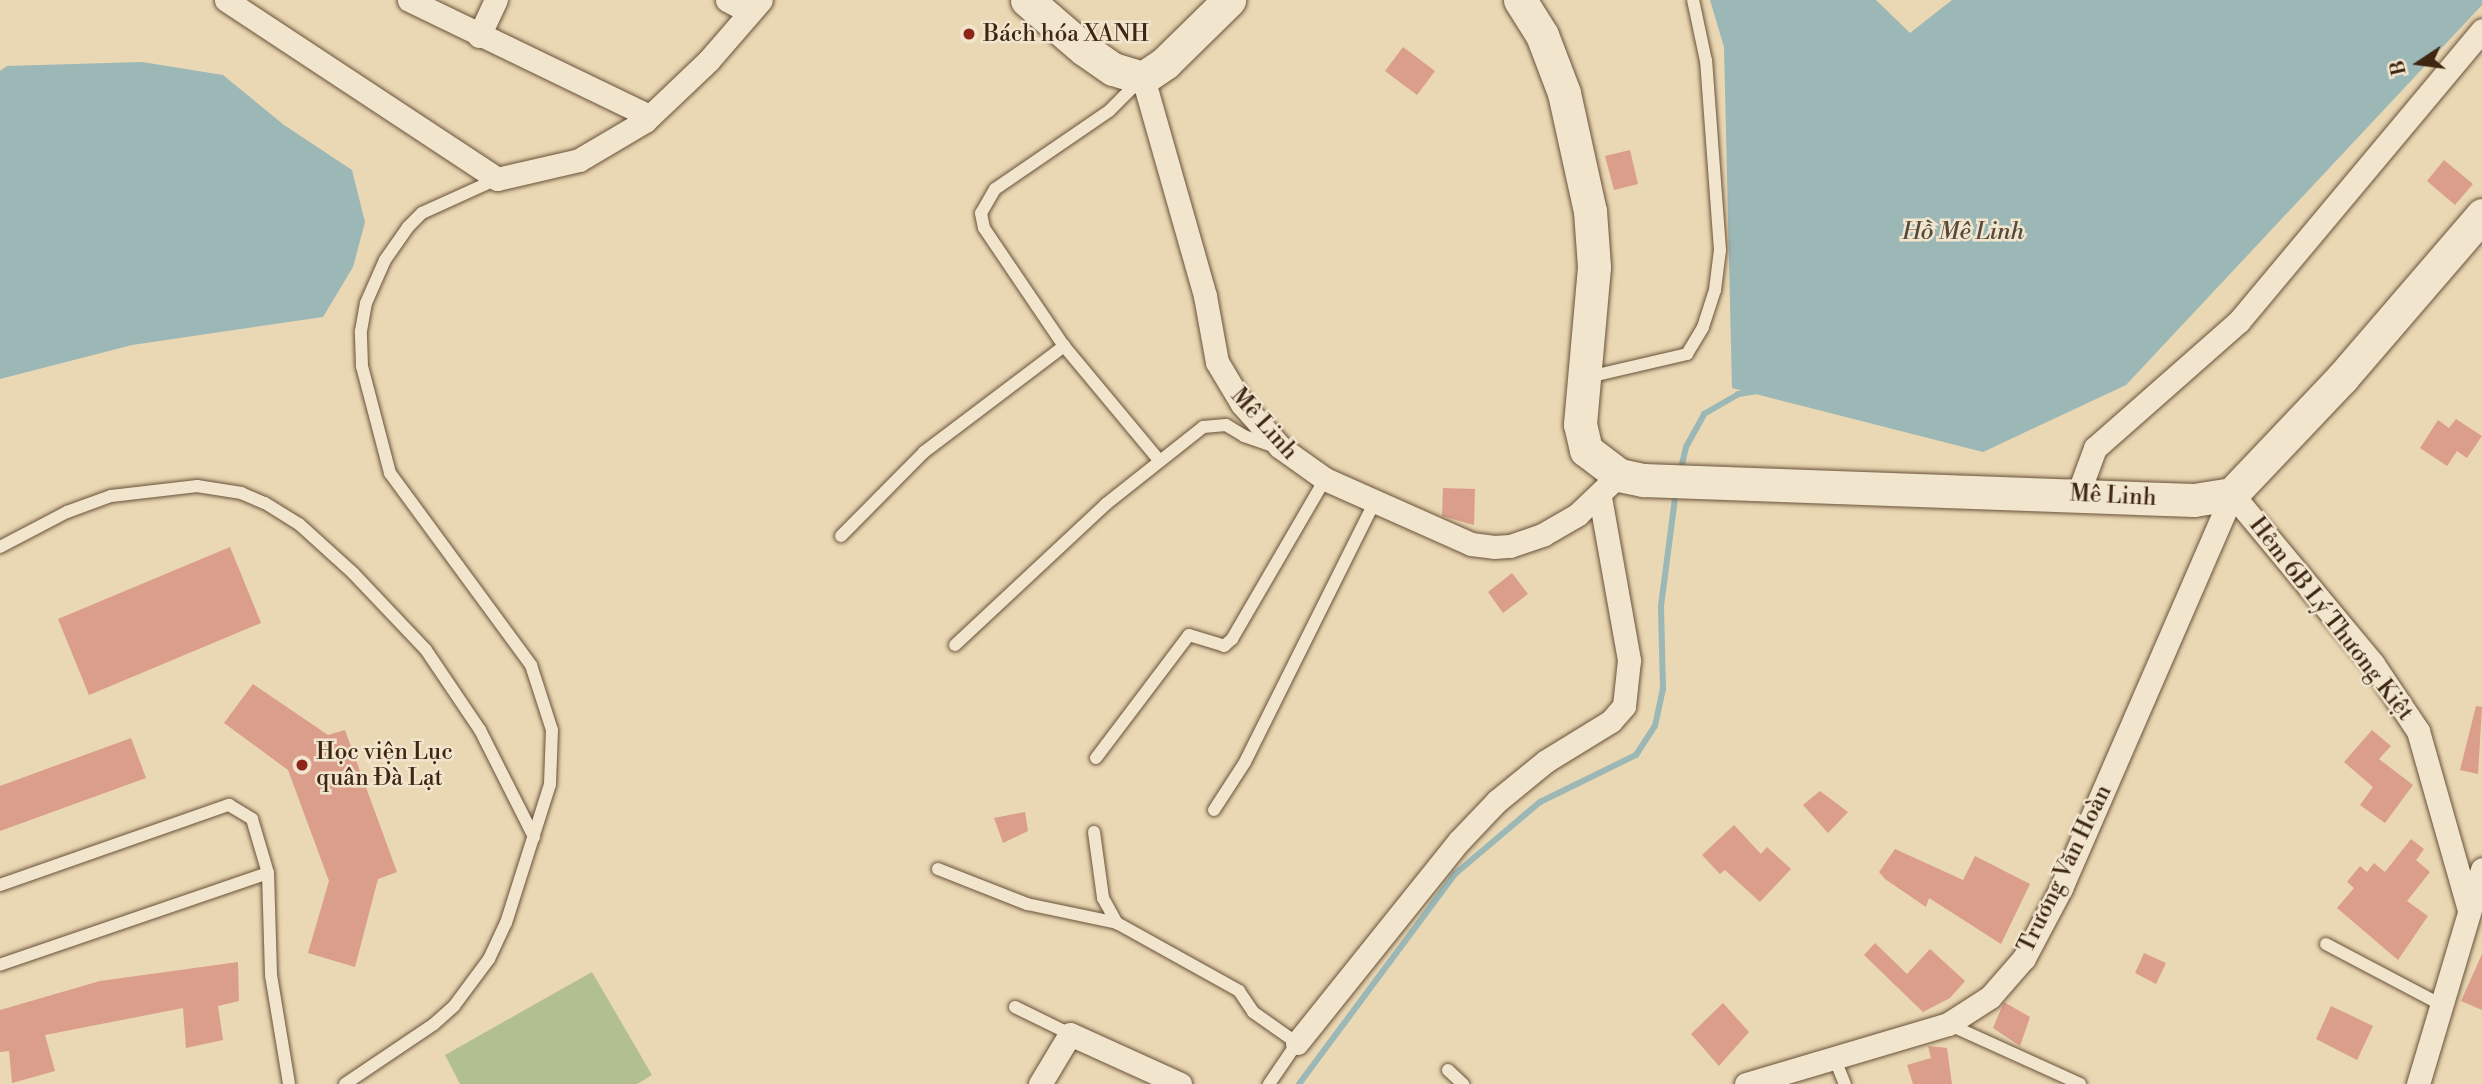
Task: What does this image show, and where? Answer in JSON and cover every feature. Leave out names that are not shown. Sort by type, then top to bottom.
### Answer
[{"type":"street","points":[[226,0],[497,179],[579,160],[649,116],[709,60],[755,6],[727,0]]},
{"type":"street","points":[[409,0],[649,116]]},
{"type":"street","points":[[479,36],[496,0]]},
{"type":"street","points":[[1027,0],[1113,69],[1143,78],[1165,63],[1229,0]]},
{"type":"street","points":[[1297,1043],[1460,841],[1497,801],[1546,761],[1611,721],[1624,706],[1629,660],[1621,484],[1586,450],[1580,424],[1594,267],[1590,211],[1564,93],[1542,35],[1520,0]]},
{"type":"street","points":[[2078,494],[2095,448],[2239,321],[2360,171],[2482,30]]},
{"type":"street","name":"Mê Linh","points":[[1143,78],[1205,296],[1217,362],[1242,404],[1280,447],[1325,479],[1471,544],[1502,547],[1544,534],[1621,484],[1728,482],[2194,500],[2232,494]]},
{"type":"street","points":[[2232,494],[2342,378],[2482,215]]},
{"type":"street","name":"Hẻm 6B Lý Thương Kiệt","points":[[2232,494],[2373,664],[2418,731],[2469,910]]},
{"type":"street","name":"Trương Văn Hoàn","points":[[1746,1084],[1948,1024],[1990,997],[2024,958],[2061,888],[2232,494]]},
{"type":"street","points":[[2418,1084],[2482,869]]},
{"type":"street","points":[[1040,1084],[1070,1034],[1180,1084]]},
{"type":"lane","points":[[1584,378],[1688,354],[1703,327],[1714,290],[1720,250],[1706,61],[1693,0]]},
{"type":"lane","points":[[1143,78],[1109,111],[985,199],[981,214],[984,228],[1064,346],[1158,459]]},
{"type":"lane","points":[[345,1084],[434,1024],[472,982],[506,923],[534,837],[553,760],[552,730],[543,695],[531,665],[390,473],[362,354],[366,303],[385,260],[408,227],[422,213],[497,179]]},
{"type":"lane","points":[[841,536],[924,452],[1064,346]]},
{"type":"lane","points":[[956,645],[1158,459],[1203,427],[1218,424],[1280,447]]},
{"type":"lane","points":[[1096,758],[1189,635],[1224,646],[1232,639],[1325,479]]},
{"type":"lane","points":[[0,547],[111,496],[197,486],[241,494],[265,503],[299,524],[353,573],[426,650],[480,730],[534,837]]},
{"type":"lane","points":[[1214,810],[1245,762],[1375,502]]},
{"type":"lane","points":[[0,885],[229,805],[252,819],[268,873],[271,975],[289,1084]]},
{"type":"lane","points":[[1094,832],[1103,898],[1118,923]]},
{"type":"lane","points":[[938,869],[1027,904],[1118,923],[1239,991],[1253,1012],[1297,1043],[1269,1084]]},
{"type":"lane","points":[[0,965],[268,873]]},
{"type":"lane","points":[[2326,944],[2440,1004]]},
{"type":"lane","points":[[1015,1007],[1070,1034]]},
{"type":"lane","points":[[1948,1024],[2080,1084]]},
{"type":"lane","points":[[1834,1057],[1845,1084]]},
{"type":"lane","points":[[1448,1070],[1464,1084]]},
{"type":"green space","points":[[592,972],[652,1075],[637,1084],[460,1084],[445,1055]]},
{"type":"water","name":"Hồ Mê Linh","points":[[1710,0],[1876,0],[1910,33],[1952,0],[2482,0],[2482,5],[2126,385],[1983,452],[1732,388],[1724,47]]},
{"type":"water","points":[[142,62],[223,75],[284,125],[352,170],[365,222],[353,267],[323,317],[132,345],[0,379],[0,71],[7,66]]},
{"type":"building","points":[[1403,47],[1435,71],[1417,95],[1385,71]]},
{"type":"building","points":[[1630,150],[1638,184],[1614,190],[1605,156]]},
{"type":"building","points":[[2444,160],[2473,184],[2455,205],[2427,181]]},
{"type":"building","points":[[2456,419],[2482,436],[2467,458],[2457,451],[2447,466],[2420,448],[2438,420],[2449,428]]},
{"type":"building","points":[[1443,488],[1475,489],[1474,525],[1442,516]]},
{"type":"building","points":[[230,547],[261,623],[89,695],[58,619]]},
{"type":"building","points":[[1512,573],[1528,594],[1503,613],[1488,592]]},
{"type":"building","points":[[253,684],[328,735],[345,730],[397,872],[378,879],[355,967],[308,953],[329,881],[288,770],[224,723]]},
{"type":"building","points":[[2476,706],[2482,707],[2478,774],[2460,770]]},
{"type":"building","points":[[2372,730],[2391,746],[2379,759],[2413,785],[2385,823],[2360,805],[2373,787],[2344,762]]},
{"type":"building","points":[[131,738],[146,778],[0,831],[0,786]]},
{"type":"building","points":[[1820,791],[1848,812],[1828,833],[1803,805]]},
{"type":"building","points":[[1025,812],[1028,831],[1003,843],[994,818]]},
{"type":"building","points":[[1734,825],[1761,854],[1767,847],[1791,869],[1760,902],[1725,870],[1720,874],[1702,855]]},
{"type":"building","points":[[2411,839],[2424,849],[2416,860],[2430,872],[2407,901],[2428,916],[2398,960],[2337,908],[2354,888],[2347,882],[2360,866],[2367,872],[2374,863],[2385,872]]},
{"type":"building","points":[[1895,849],[1963,880],[1975,856],[2030,884],[2001,944],[1929,898],[1926,907],[1885,879],[1879,872]]},
{"type":"building","points":[[1875,943],[1907,974],[1930,949],[1965,981],[1950,998],[1923,1012],[1864,955]]},
{"type":"building","points":[[2144,953],[2166,963],[2156,984],[2135,973]]},
{"type":"building","points":[[2482,954],[2482,1010],[2461,1001]]},
{"type":"building","points":[[238,962],[239,1001],[218,1006],[223,1040],[186,1048],[183,1008],[45,1035],[55,1071],[12,1083],[9,1051],[0,1052],[0,1010],[100,981]]},
{"type":"building","points":[[2004,1002],[2030,1017],[2020,1046],[1993,1028]]},
{"type":"building","points":[[1723,1003],[1749,1032],[1719,1066],[1691,1034]]},
{"type":"building","points":[[2331,1006],[2373,1026],[2357,1060],[2316,1039]]},
{"type":"building","points":[[1928,1046],[1947,1048],[1952,1084],[1913,1084],[1907,1065],[1931,1058]]},
{"type":"waterway","points":[[1680,473],[1686,447],[1704,414],[1738,394],[1756,391]]},
{"type":"waterway","points":[[1299,1084],[1455,874],[1540,802],[1636,755],[1655,726],[1663,689],[1661,606],[1676,490]]},
{"type":"place","name":"Bách hóa XANH","points":[[969,34]]},
{"type":"place","name":"Học viện Lục quân Đà Lạt","points":[[302,765]]}]
